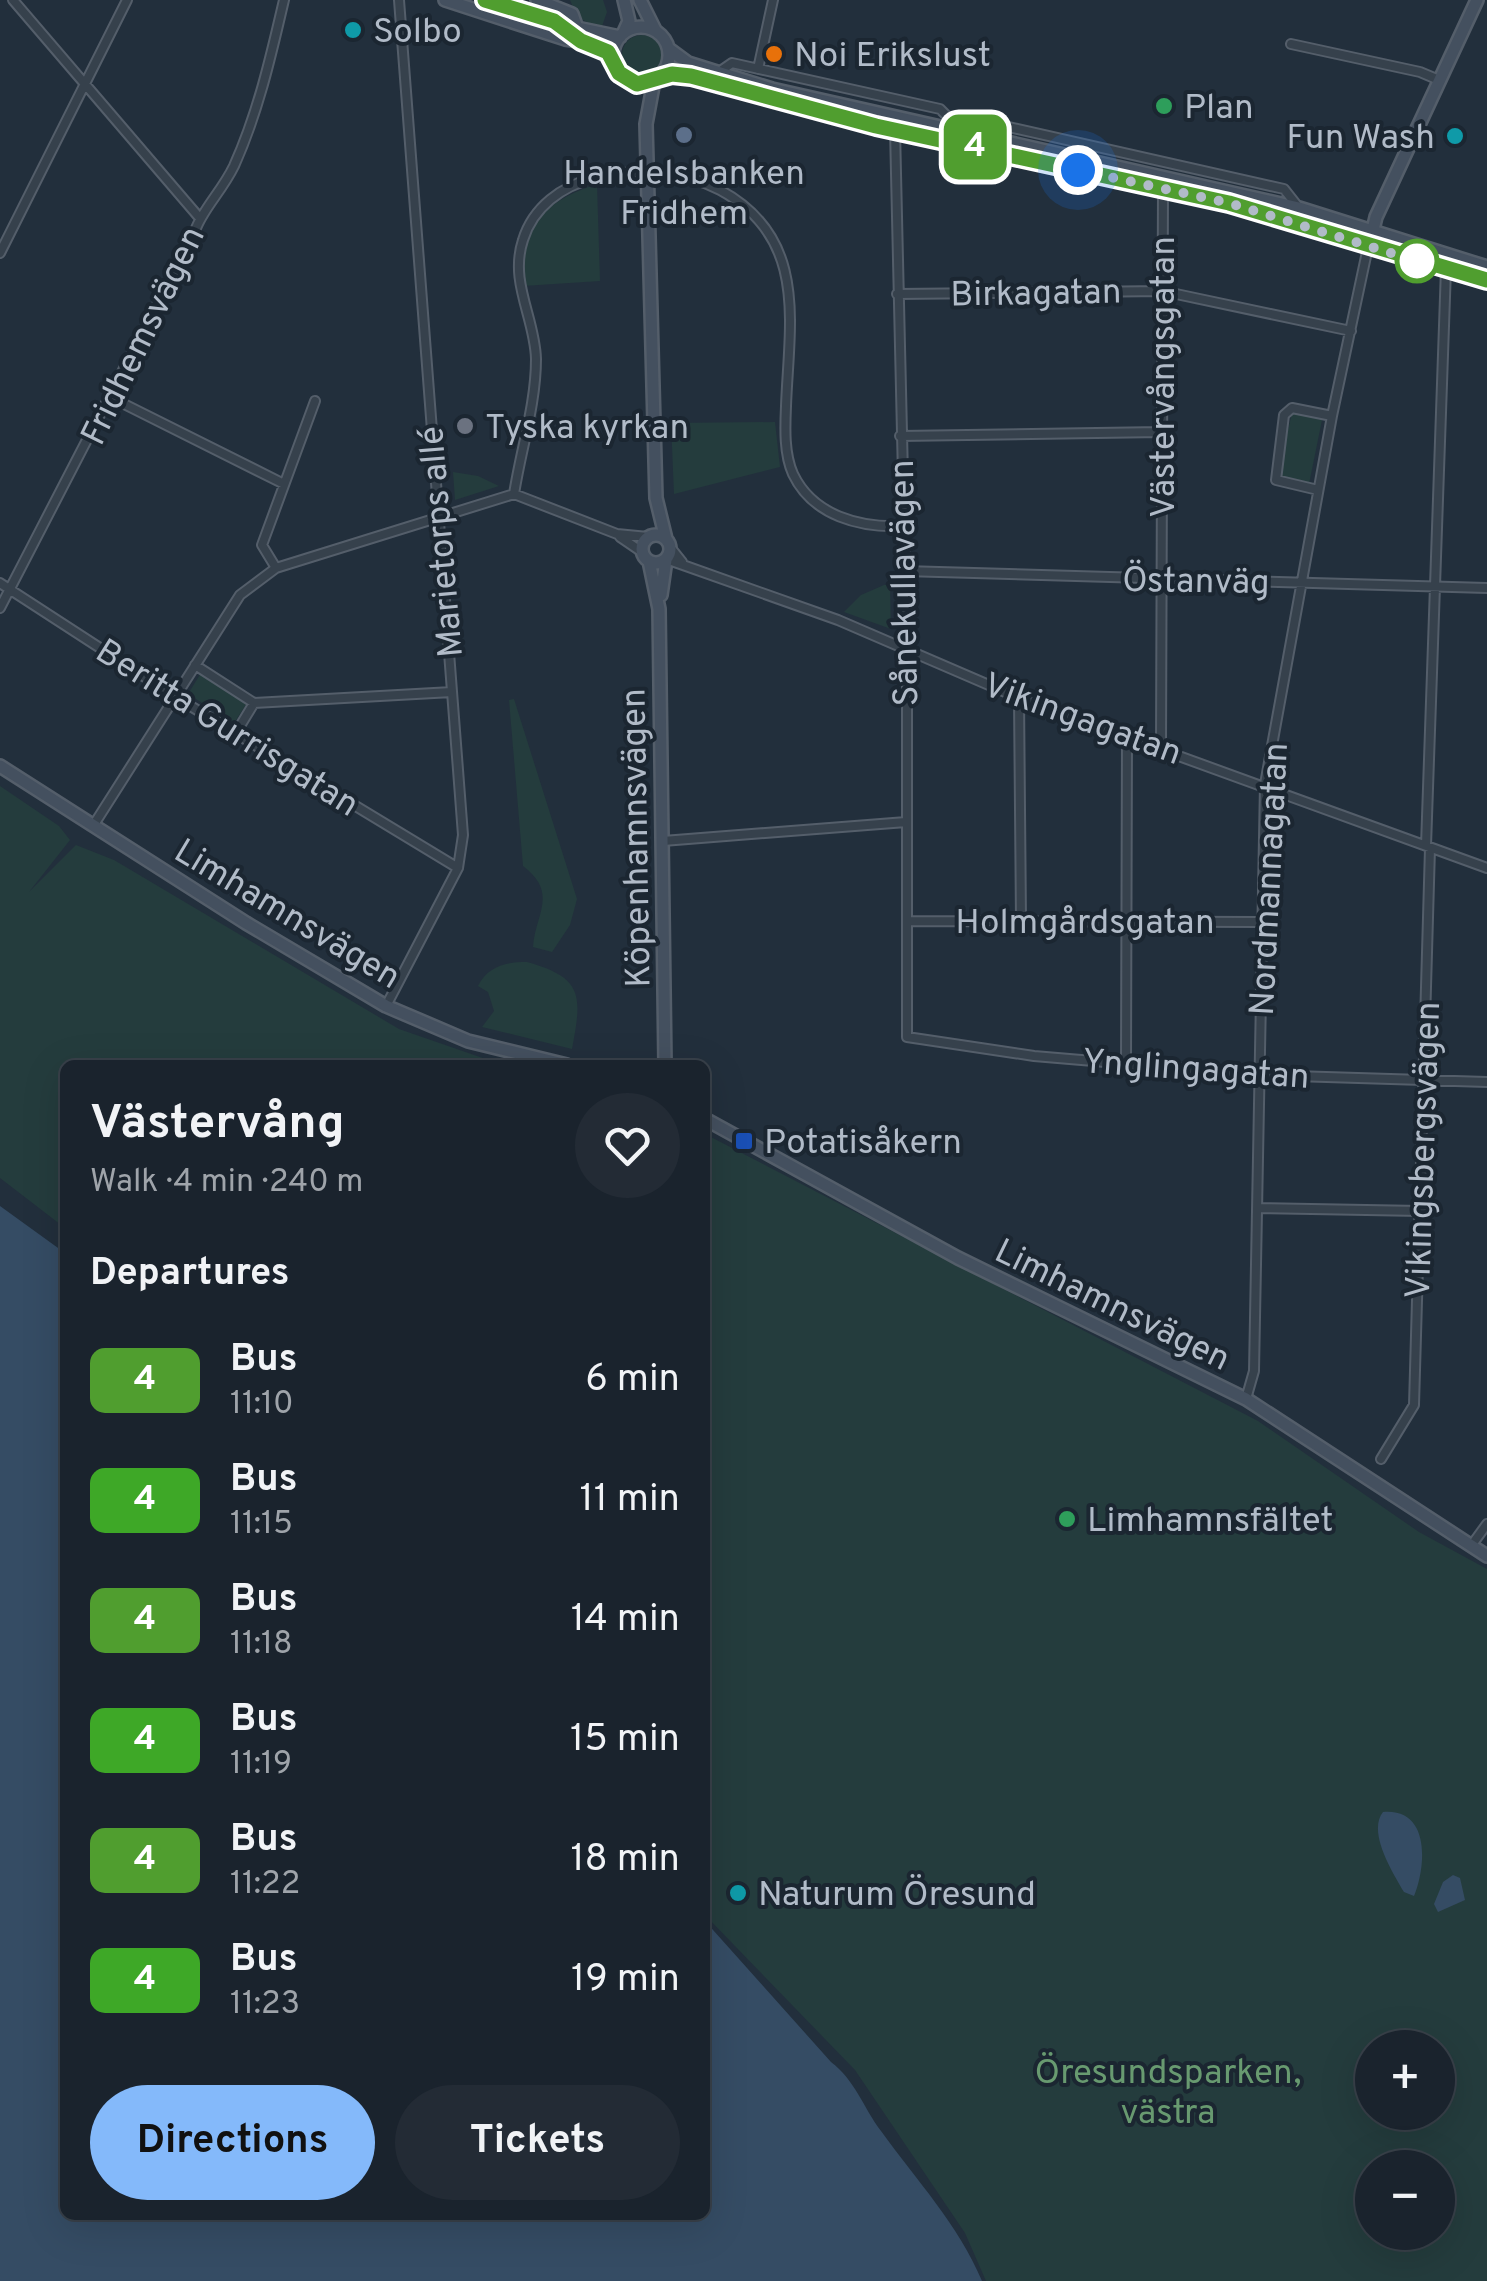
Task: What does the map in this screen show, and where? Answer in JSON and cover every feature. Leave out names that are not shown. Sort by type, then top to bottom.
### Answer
[{"type":"street","points":[[14,0],[198,216]]},
{"type":"street","points":[[0,253],[127,0]]},
{"type":"street","name":"Fridhemsvägen","points":[[0,608],[12,592],[112,398],[195,231],[198,216],[218,198],[236,162],[263,88],[284,0]]},
{"type":"street","name":"Marietorps allé","points":[[386,1006],[458,868],[463,835],[400,0]]},
{"type":"street","points":[[445,0],[565,39],[592,42],[614,62],[629,21],[624,0]]},
{"type":"street","points":[[537,0],[572,14],[577,28],[586,33],[622,34],[636,27],[655,30]]},
{"type":"street","points":[[640,0],[669,49],[682,60],[718,73],[1299,208],[1487,267]]},
{"type":"street","points":[[758,69],[773,0]]},
{"type":"street","points":[[1368,247],[1372,230],[1477,0]]},
{"type":"street","points":[[1290,44],[1420,72],[1439,80]]},
{"type":"street","name":"Köpenhamnsvägen","points":[[646,124],[656,80],[669,64],[669,49]]},
{"type":"street","name":"Köpenhamnsvägen","points":[[614,62],[638,91],[646,124],[656,498],[667,551],[659,609],[665,1060]]},
{"type":"street","points":[[718,73],[732,64],[940,110],[962,131]]},
{"type":"street","points":[[629,81],[656,80],[672,74],[691,76],[895,129],[1162,188],[1487,280]]},
{"type":"street","name":"Sånekullavägen","points":[[895,129],[907,649],[907,1037]]},
{"type":"street","points":[[514,494],[533,396],[536,356],[520,293],[521,244],[542,204],[564,190],[605,175],[648,172],[707,183],[730,196],[765,229],[790,290],[786,448],[795,477],[836,516],[860,524],[903,526]]},
{"type":"street","name":"Västervångsgatan","points":[[1161,747],[1162,188]]},
{"type":"street","name":"Nordmannagatan","points":[[1246,1400],[1254,1371],[1265,784],[1332,416],[1368,247]]},
{"type":"street","name":"Vikingsbergsvägen","points":[[1381,1459],[1414,1404],[1446,268]]},
{"type":"street","name":"Birkagatan","points":[[897,294],[1162,291],[1350,331]]},
{"type":"street","points":[[112,398],[284,484]]},
{"type":"street","points":[[276,568],[262,553],[262,546],[315,401]]},
{"type":"street","points":[[1318,490],[1280,484],[1273,475],[1284,416],[1292,408],[1332,416]]},
{"type":"street","points":[[900,436],[1162,432]]},
{"type":"street","points":[[93,826],[240,595],[276,568],[514,494],[616,534],[648,537],[667,551]]},
{"type":"street","name":"Köpenhamnsvägen","points":[[656,498],[646,557],[659,609]]},
{"type":"street","points":[[616,534],[646,557],[667,551]]},
{"type":"street","name":"Vikingagatan","points":[[667,551],[682,562],[907,649],[1019,698],[1265,784],[1487,868]]},
{"type":"street","name":"Östanväg","points":[[904,571],[1487,588]]},
{"type":"street","name":"Beritta Gurrisgatan","points":[[0,583],[174,696],[458,868]]},
{"type":"street","points":[[195,665],[254,704],[452,692]]},
{"type":"street","points":[[1019,698],[1021,921]]},
{"type":"street","points":[[237,731],[254,704]]},
{"type":"street","points":[[1126,1063],[1127,735]]},
{"type":"street","name":"Limhamnsvägen","points":[[0,766],[386,1006],[468,1041],[546,1060]]},
{"type":"street","points":[[663,842],[906,822]]},
{"type":"street","name":"Holmgårdsgatan","points":[[908,921],[1262,922]]},
{"type":"street","name":"Ynglingagatan","points":[[907,1037],[1034,1056],[1259,1075],[1487,1082]]},
{"type":"street","name":"Limhamnsvägen","points":[[710,1122],[958,1258],[1246,1400],[1487,1556]]},
{"type":"street","points":[[1257,1208],[1420,1211]]},
{"type":"street","points":[[1379,1439],[1389,1446]]},
{"type":"street","points":[[1471,1546],[1487,1524]]},
{"type":"green space","points":[[570,0],[603,0],[607,12],[601,29],[577,17]]},
{"type":"green space","points":[[642,35],[656,41],[662,55],[656,69],[642,75],[628,69],[622,55],[628,41]]},
{"type":"green space","points":[[597,184],[600,281],[523,286],[526,248],[539,220],[562,199]]},
{"type":"green space","points":[[1292,413],[1322,420],[1309,484],[1279,478]]},
{"type":"green space","points":[[775,422],[780,467],[674,494],[671,423]]},
{"type":"green space","points":[[453,472],[478,476],[499,486],[455,500]]},
{"type":"green space","points":[[890,585],[891,629],[844,612],[861,595]]},
{"type":"green space","points":[[201,673],[247,703],[234,723],[188,694]]},
{"type":"green space","points":[[514,699],[577,899],[570,925],[552,952],[533,947],[543,895],[534,876],[523,866],[509,700]]},
{"type":"green space","points":[[0,786],[59,826],[70,840],[29,892],[76,845],[114,860],[399,1029],[489,1060],[60,1060],[60,1224],[0,1178]]},
{"type":"green space","points":[[527,962],[559,975],[575,992],[577,1015],[572,1049],[482,1027],[494,1011],[488,992],[478,986],[482,979],[498,966]]},
{"type":"green space","name":"Öresundsparken, västra","points":[[710,1137],[1258,1421],[1419,1532],[1487,1569],[1487,2281],[986,2281],[965,2233],[855,2070],[710,1920]]},
{"type":"water","points":[[0,1206],[60,1249],[60,2220],[710,2220],[710,1927],[846,2077],[949,2222],[982,2281],[0,2281]]},
{"type":"water","points":[[1383,1812],[1399,1813],[1417,1829],[1422,1856],[1414,1896],[1404,1892],[1383,1852],[1378,1830]]},
{"type":"water","points":[[1453,1875],[1460,1878],[1465,1900],[1438,1912],[1434,1904],[1443,1882]]},
{"type":"bus line","name":"4","points":[[485,0],[554,21],[581,41],[592,42],[608,52],[619,73],[637,84],[672,74],[691,76],[876,126],[1229,203],[1487,280]]},
{"type":"place","name":"Solbo","points":[[353,30]]},
{"type":"place","name":"Noi Erikslust","points":[[774,54]]},
{"type":"place","name":"Plan","points":[[1164,106]]},
{"type":"place","name":"Handelsbanken Fridhem","points":[[684,135]]},
{"type":"place","name":"Fun Wash","points":[[1455,136]]},
{"type":"place","name":"Tyska kyrkan","points":[[465,426]]},
{"type":"place","name":"Potatisåkern","points":[[744,1141]]},
{"type":"place","name":"Limhamnsfältet","points":[[1067,1519]]},
{"type":"place","name":"Naturum Öresund","points":[[738,1893]]},
{"type":"route","points":[[1078,170],[1229,203],[1417,261]]}]
